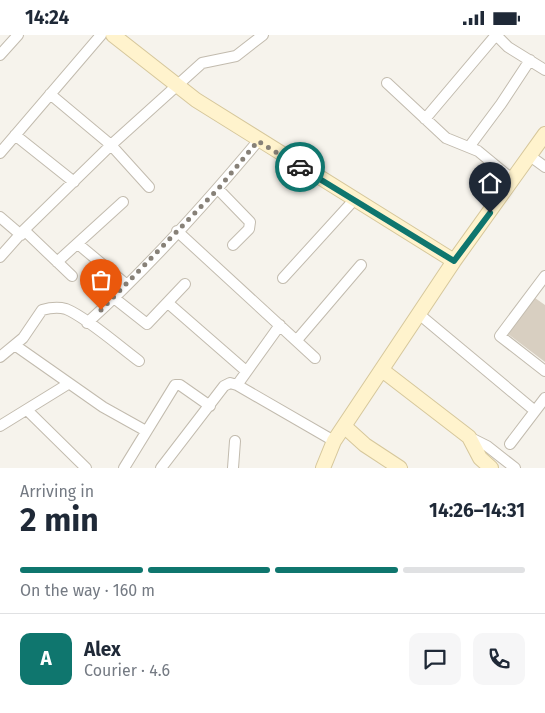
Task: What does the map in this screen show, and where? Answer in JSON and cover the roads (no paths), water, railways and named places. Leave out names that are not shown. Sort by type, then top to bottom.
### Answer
[{"type":"main road","points":[[113,35],[176,85],[258,141],[454,261]]},
{"type":"main road","points":[[323,468],[334,441],[420,315],[454,261],[545,134]]},
{"type":"main road","points":[[382,370],[469,437],[480,458],[491,468]]},
{"type":"main road","points":[[344,426],[365,445],[400,468]]},
{"type":"street","points":[[0,55],[18,35]]},
{"type":"street","points":[[0,153],[101,35]]},
{"type":"street","points":[[0,257],[111,145],[202,63],[236,56],[263,35]]},
{"type":"street","points":[[425,119],[496,35],[508,47],[545,70]]},
{"type":"street","points":[[469,147],[494,114],[530,60]]},
{"type":"street","points":[[387,83],[452,142],[478,151],[513,181]]},
{"type":"street","points":[[50,94],[111,145],[149,187]]},
{"type":"street","points":[[16,135],[74,182]]},
{"type":"street","points":[[87,323],[127,285],[218,189],[258,141]]},
{"type":"street","points":[[530,156],[545,167]]},
{"type":"street","points":[[218,189],[250,225],[250,229],[233,245]]},
{"type":"street","points":[[283,278],[354,200]]},
{"type":"street","points":[[58,262],[122,203]]},
{"type":"street","points":[[0,217],[58,262],[72,276]]},
{"type":"street","points":[[177,231],[315,357]]},
{"type":"street","points":[[78,244],[127,285]]},
{"type":"street","points":[[297,340],[361,265]]},
{"type":"street","points":[[545,276],[500,336],[545,371]]},
{"type":"street","points":[[114,298],[147,324],[185,284]]},
{"type":"street","points":[[536,288],[545,295]]},
{"type":"street","points":[[168,303],[246,371]]},
{"type":"street","points":[[0,357],[16,346],[42,310],[66,309],[139,361]]},
{"type":"street","points":[[420,315],[535,411]]},
{"type":"street","points":[[237,385],[280,325]]},
{"type":"street","points":[[16,346],[68,384],[146,431]]},
{"type":"street","points":[[161,468],[224,386],[230,383],[237,385],[334,441]]},
{"type":"street","points":[[0,426],[68,384]]},
{"type":"street","points":[[124,468],[175,385],[180,385],[210,405]]},
{"type":"street","points":[[510,444],[545,398]]},
{"type":"street","points":[[28,410],[86,468]]},
{"type":"street","points":[[469,437],[487,446],[515,468]]},
{"type":"street","points":[[233,468],[235,441]]}]
